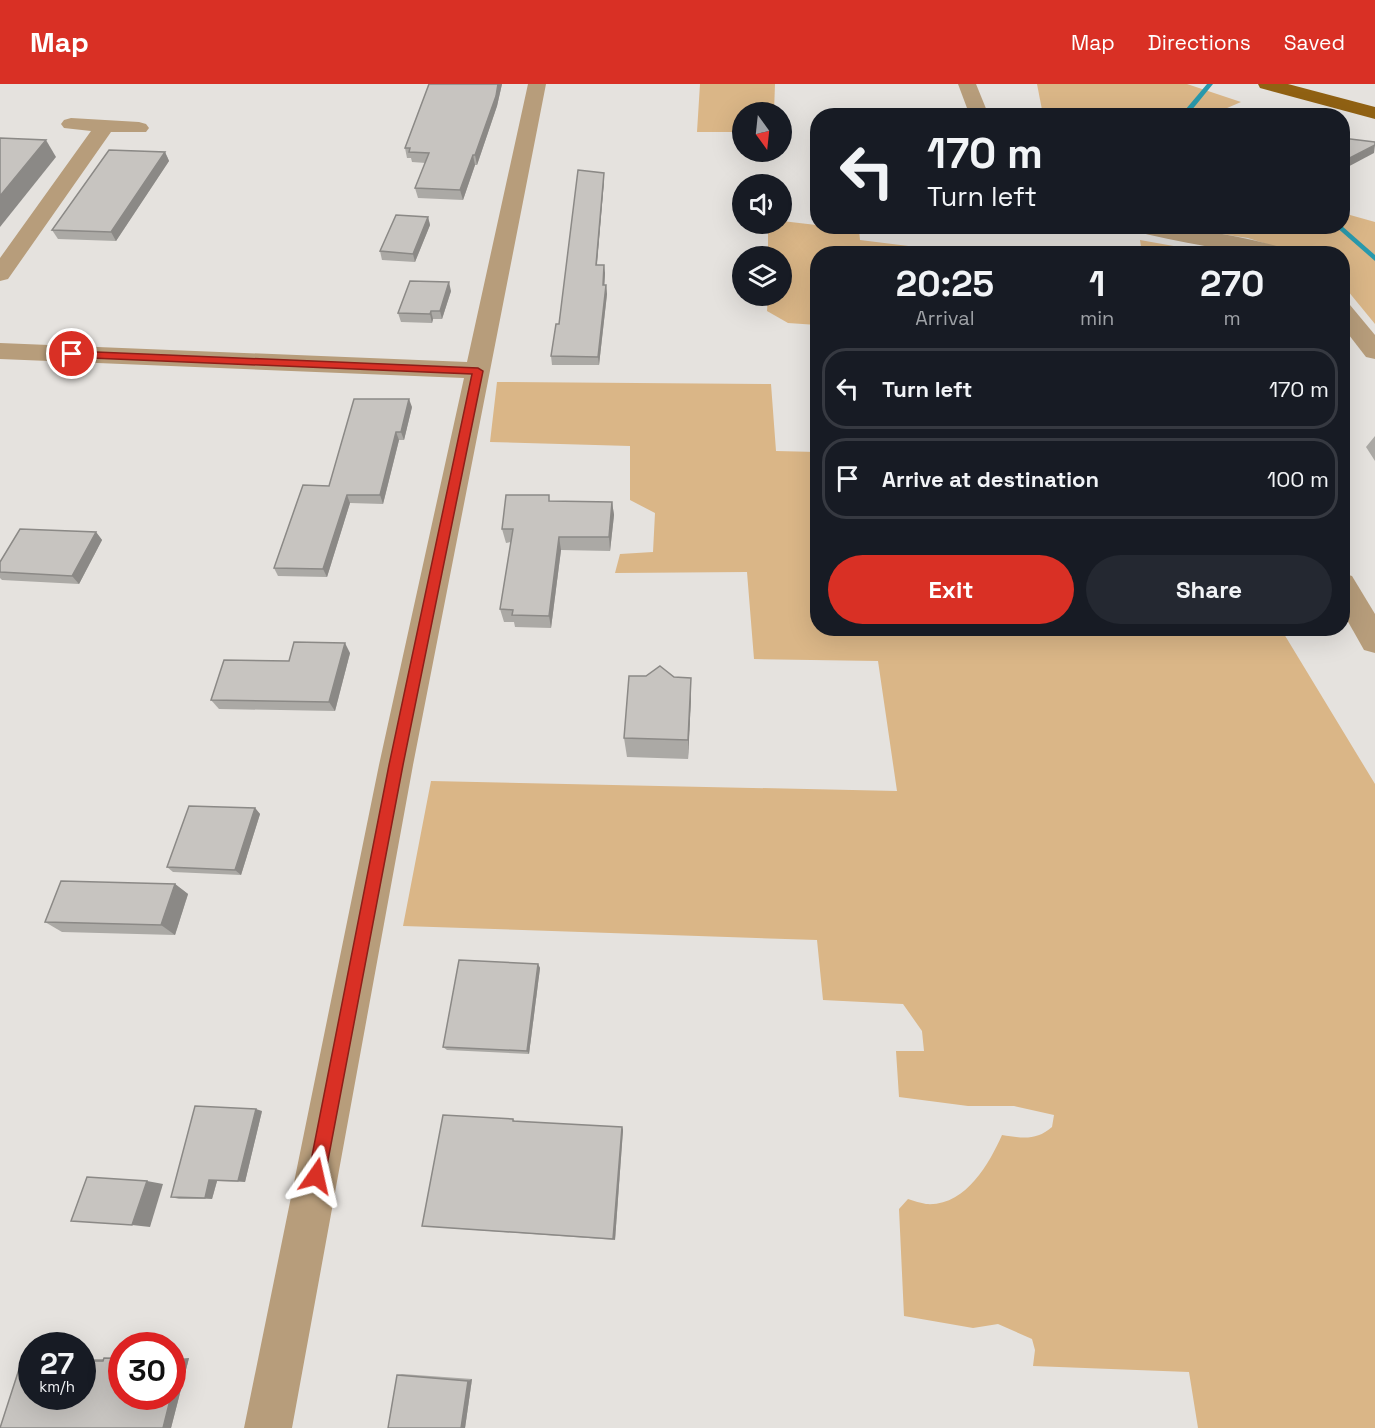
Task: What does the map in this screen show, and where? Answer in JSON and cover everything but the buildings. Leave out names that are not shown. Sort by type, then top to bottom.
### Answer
[{"type":"main road","points":[[1274,86],[1375,113]]},
{"type":"street","points":[[268,1428],[396,765],[537,84]]},
{"type":"street","points":[[968,84],[977,108]]},
{"type":"street","points":[[71,124],[139,128]]},
{"type":"street","points":[[0,274],[105,126]]},
{"type":"street","points":[[1173,234],[1252,246]]},
{"type":"street","points":[[1350,320],[1375,351]]},
{"type":"street","points":[[0,351],[478,371]]},
{"type":"street","points":[[1350,598],[1375,641]]},
{"type":"shaded area","points":[[700,84],[775,84],[774,102],[732,102],[732,132],[697,132]]},
{"type":"shaded area","points":[[1037,84],[1187,84],[1241,102],[1227,108],[1042,108]]},
{"type":"shaded area","points":[[1350,215],[1375,222],[1375,324],[1350,294],[1350,246],[1273,246],[1248,238],[1221,234],[1350,234]]},
{"type":"shaded area","points":[[792,222],[810,224],[810,234],[859,234],[860,240],[908,246],[810,246],[810,325],[788,323],[767,311],[767,306],[792,306],[792,246],[768,246],[768,234],[792,234]]},
{"type":"shaded area","points":[[1140,240],[1174,246],[1141,246]]},
{"type":"shaded area","points":[[497,382],[771,384],[776,451],[810,452],[810,636],[1285,636],[1375,784],[1375,1428],[1198,1428],[1189,1372],[1033,1366],[1035,1350],[1032,1339],[998,1324],[973,1328],[904,1316],[899,1209],[908,1199],[926,1204],[952,1199],[974,1182],[1002,1135],[1022,1137],[1040,1135],[1052,1127],[1054,1115],[1014,1106],[968,1106],[899,1097],[896,1051],[924,1051],[922,1031],[903,1004],[823,1000],[817,940],[403,926],[431,781],[897,791],[878,661],[754,659],[747,572],[615,573],[620,554],[653,552],[655,513],[630,500],[630,446],[490,442]]},
{"type":"waterway","points":[[1190,108],[1210,84]]},
{"type":"waterway","points":[[1347,234],[1375,259]]},
{"type":"route","points":[[72,354],[478,371],[396,765],[316,1176]]}]
